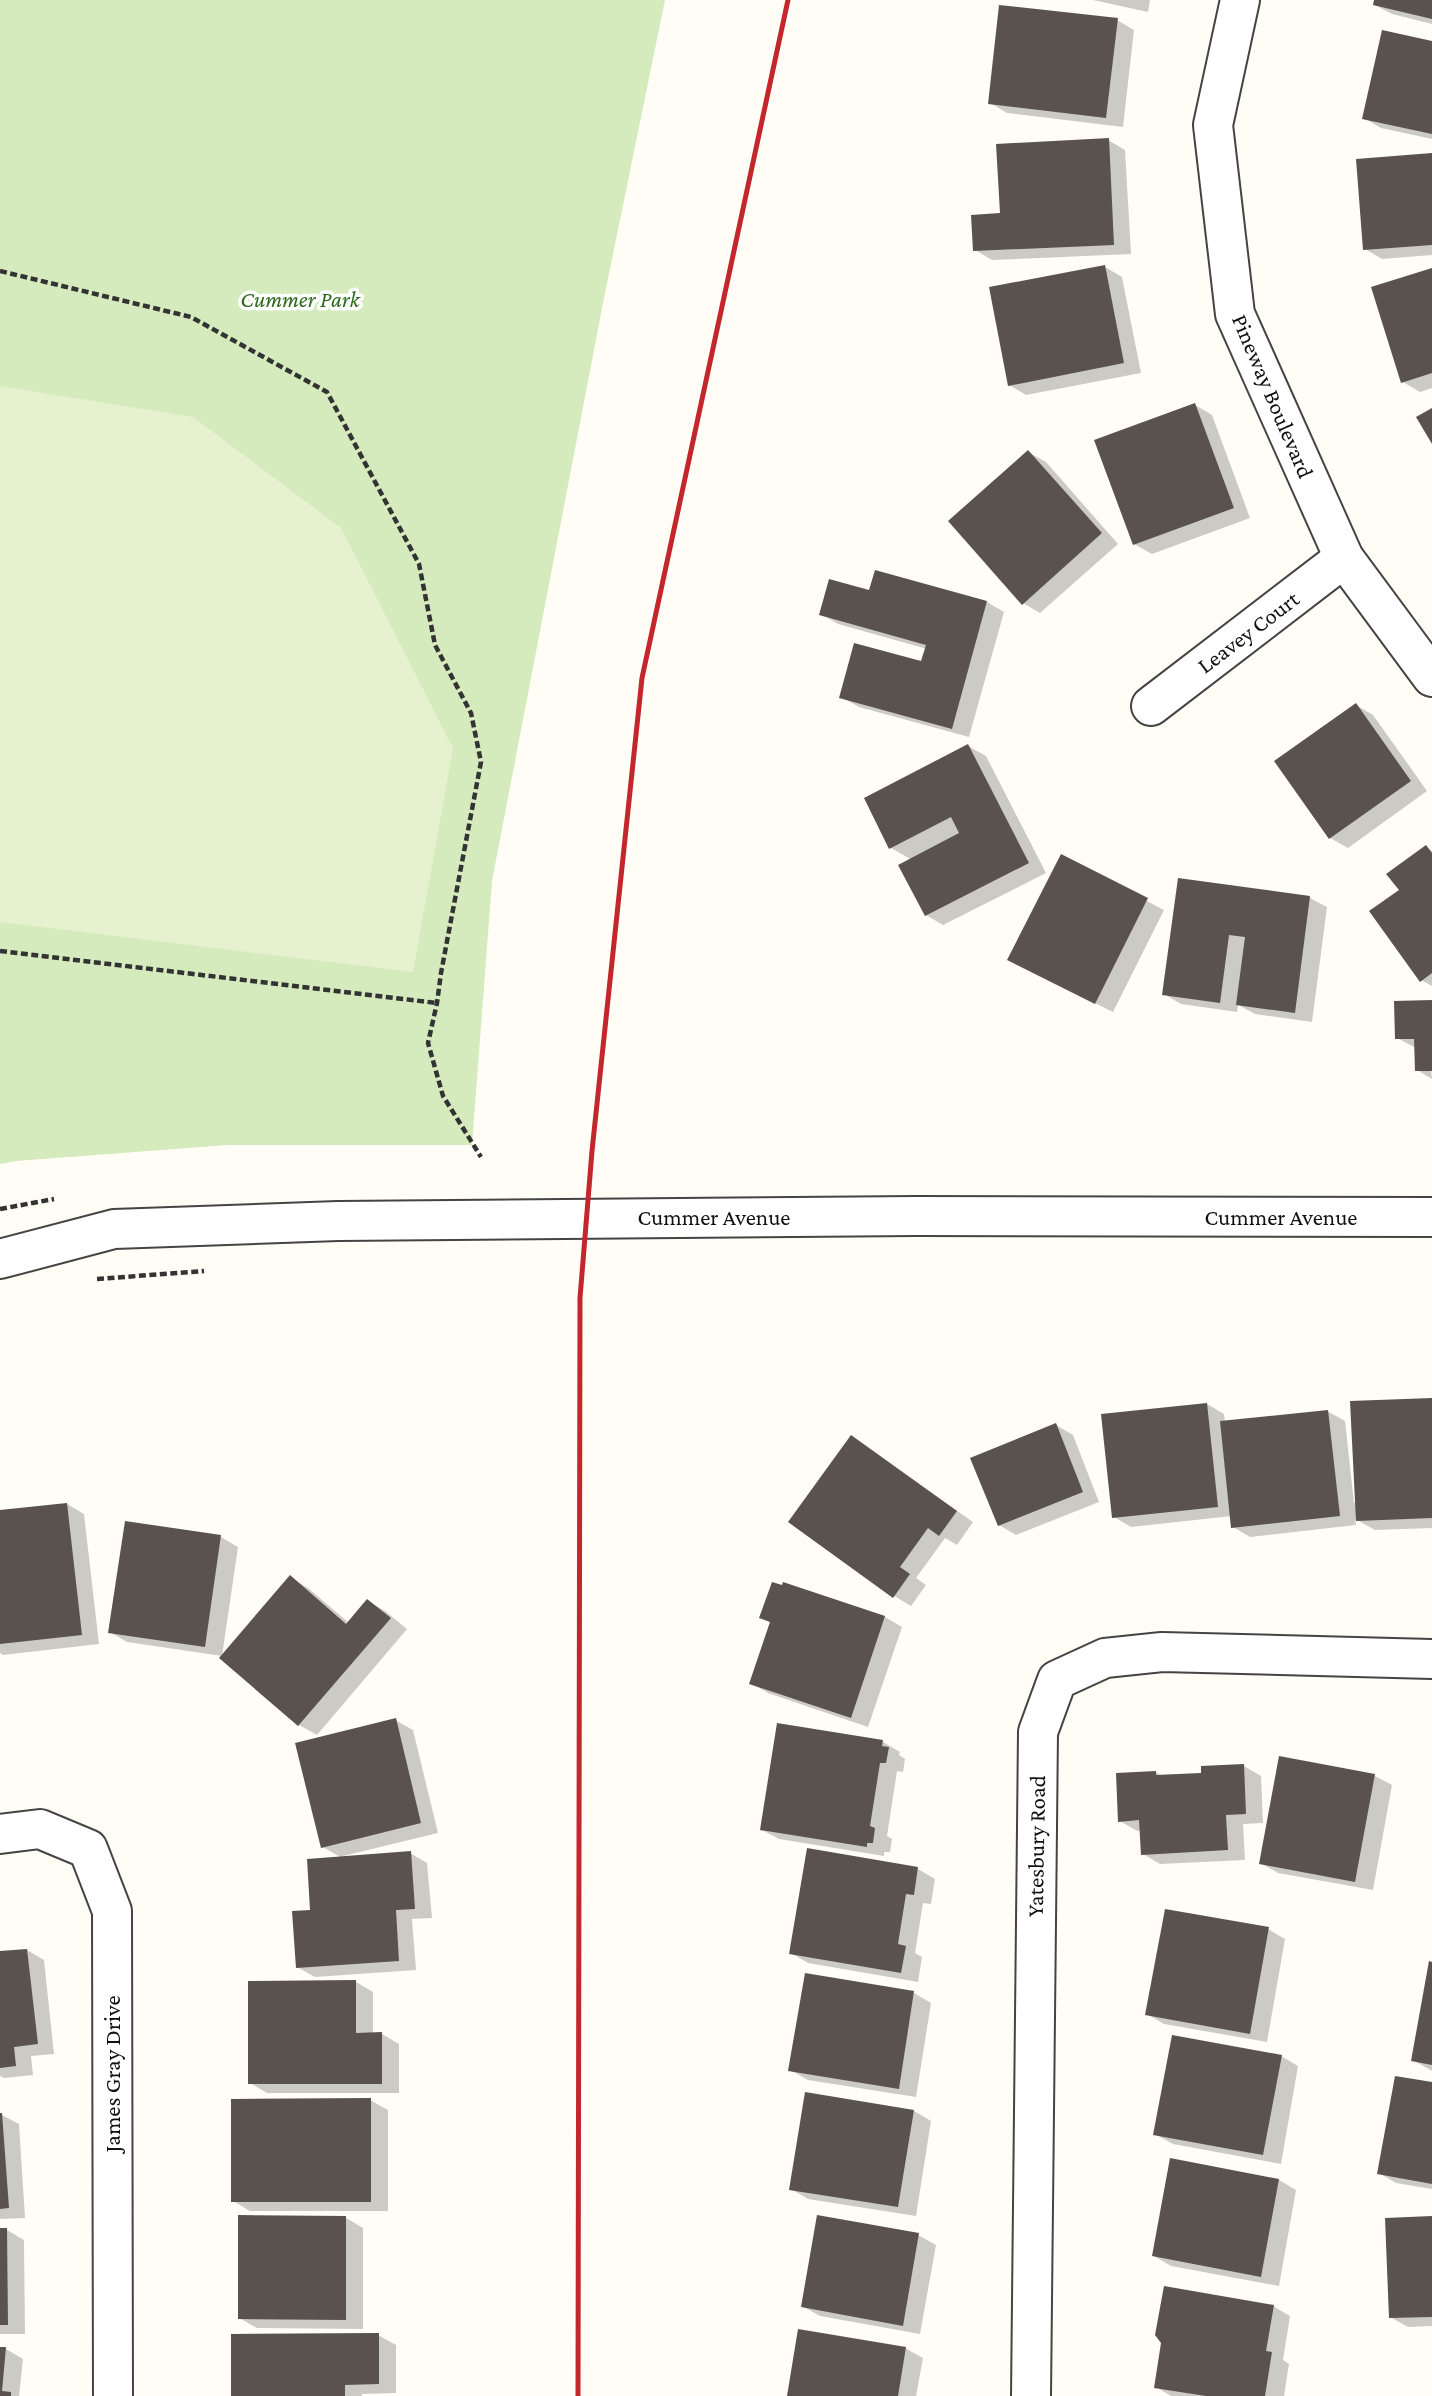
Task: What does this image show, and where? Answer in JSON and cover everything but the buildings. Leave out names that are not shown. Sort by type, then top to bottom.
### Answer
[{"type":"street","name":"Pineway Boulevard","points":[[1240,0],[1213,125],[1235,314],[1344,558],[1432,677]]},
{"type":"street","name":"Leavey Court","points":[[1151,706],[1344,558]]},
{"type":"street","name":"Cummer Avenue","points":[[0,1259],[114,1229],[325,1222],[916,1216],[1432,1217]]},
{"type":"street","name":"Yatesbury Road","points":[[1031,2396],[1038,1732],[1058,1680],[1105,1658],[1162,1652],[1432,1659]]},
{"type":"street","name":"James Gray Drive","points":[[0,1834],[40,1829],[88,1849],[112,1911],[113,2396]]},
{"type":"path","points":[[0,271],[191,317],[327,392],[419,564],[435,645],[471,713],[481,762],[428,1043],[443,1096],[481,1157]]},
{"type":"path","points":[[0,951],[437,1003]]},
{"type":"green space","name":"Cummer Park","points":[[0,0],[665,0],[604,298],[492,881],[472,1145],[228,1145],[0,1164]]},
{"type":"green space","points":[[0,386],[193,417],[341,528],[453,748],[413,972],[0,922]]},
{"type":"railway","points":[[578,2396],[580,1298],[592,1151],[642,678],[788,0]]}]
